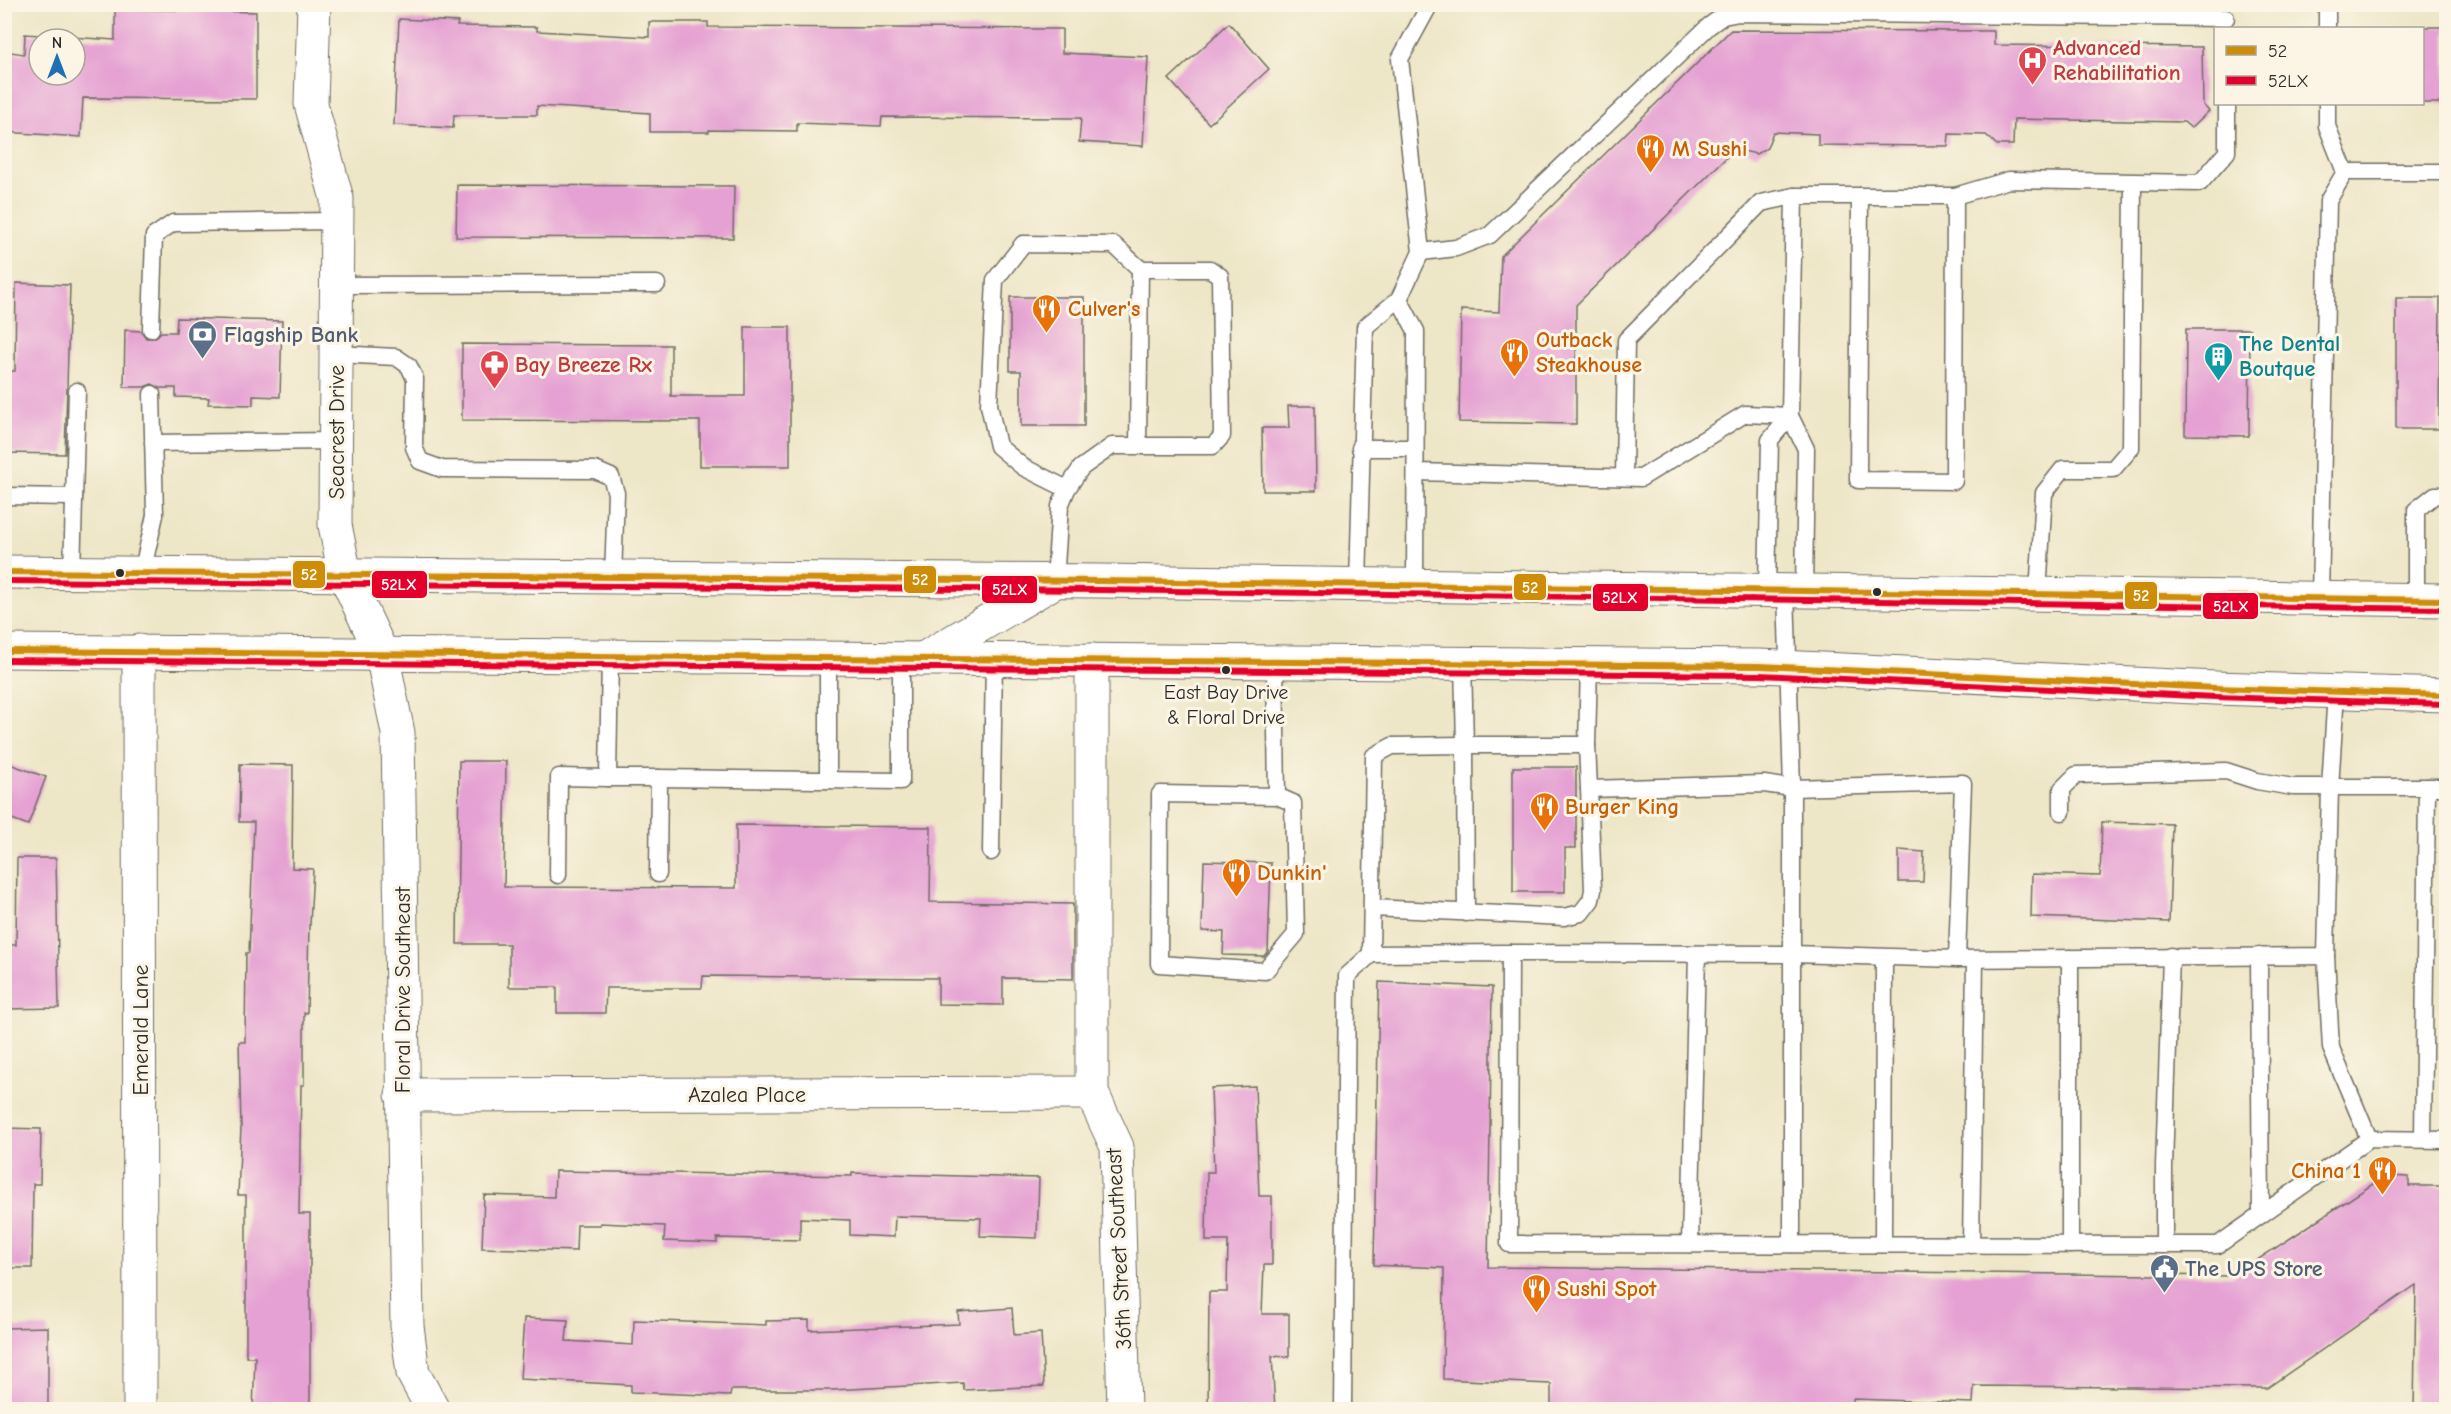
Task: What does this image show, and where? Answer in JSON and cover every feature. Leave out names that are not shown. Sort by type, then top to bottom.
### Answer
[{"type":"main road","name":"Seacrest Drive","points":[[314,4],[311,104],[337,200],[335,525],[345,575]]},
{"type":"main road","points":[[4,572],[1055,581],[2431,599]]},
{"type":"main road","name":"Floral Drive Southeast","points":[[345,575],[382,654],[398,733],[407,1326],[413,1373],[433,1410]]},
{"type":"main road","points":[[912,659],[1055,581]]},
{"type":"main road","points":[[4,651],[1589,664],[1788,668],[2446,695]]},
{"type":"main road","name":"Emerald Lane","points":[[139,651],[140,1410]]},
{"type":"main road","points":[[1092,660],[1092,1093]]},
{"type":"main road","name":"Azalea Place","points":[[402,1095],[1092,1093]]},
{"type":"main road","name":"36th Street Southeast","points":[[1092,1093],[1117,1147],[1124,1410]]},
{"type":"lane","points":[[1358,585],[1365,327],[1399,299],[1421,252],[1400,58],[1430,4]]},
{"type":"lane","points":[[2326,4],[2326,27]]},
{"type":"lane","points":[[1421,252],[1456,248],[1490,235],[1709,26],[1723,16],[1739,13],[2226,17]]},
{"type":"lane","points":[[1624,477],[1626,340],[1761,203],[1794,196],[1955,196],[2009,180],[2200,183],[2227,152],[2227,105]]},
{"type":"lane","points":[[2326,105],[2326,126],[2345,172]]},
{"type":"lane","points":[[2345,172],[2446,172]]},
{"type":"lane","points":[[2320,598],[2328,201],[2345,172]]},
{"type":"lane","points":[[2038,594],[2044,493],[2063,469],[2114,469],[2131,448],[2133,183]]},
{"type":"lane","points":[[1786,591],[1806,449],[1790,416],[1794,196]]},
{"type":"lane","points":[[1860,196],[1858,480],[1954,481],[1955,196]]},
{"type":"lane","points":[[151,329],[154,236],[173,223],[337,221]]},
{"type":"lane","points":[[1055,581],[1060,506],[1067,489],[1081,468],[1112,446],[1213,446],[1222,436],[1220,276],[1210,269],[1140,269],[1114,245],[1023,244],[995,280],[989,405],[998,446],[1023,467],[1067,489]]},
{"type":"lane","points":[[1138,446],[1140,269]]},
{"type":"lane","points":[[337,285],[657,284]]},
{"type":"lane","points":[[1399,299],[1416,332],[1415,586]]},
{"type":"lane","points":[[336,354],[396,357],[410,366],[415,379],[414,447],[420,461],[442,469],[596,470],[611,477],[616,493],[613,577]]},
{"type":"lane","points":[[72,573],[77,392]]},
{"type":"lane","points":[[142,573],[155,514],[152,394]]},
{"type":"lane","points":[[1416,472],[1641,478],[1745,414],[1790,416]]},
{"type":"lane","points":[[1790,416],[1770,440],[1786,591],[1792,788],[1792,1244]]},
{"type":"lane","points":[[153,443],[336,441]]},
{"type":"lane","points":[[1360,448],[1415,448]]},
{"type":"lane","points":[[2431,599],[2416,510],[2435,495],[2446,495]]},
{"type":"lane","points":[[4,496],[74,497]]},
{"type":"lane","points":[[608,778],[610,656]]},
{"type":"lane","points":[[828,658],[828,780]]},
{"type":"lane","points":[[558,875],[559,777],[901,781],[912,659]]},
{"type":"lane","points":[[991,852],[994,660]]},
{"type":"lane","points":[[1275,662],[1277,796]]},
{"type":"lane","points":[[1463,663],[1466,913]]},
{"type":"lane","points":[[1371,908],[1564,917],[1581,913],[1591,900],[1593,890],[1587,745],[1589,664]]},
{"type":"lane","points":[[2336,692],[2330,788],[2326,956],[2331,1048],[2369,1139]]},
{"type":"lane","points":[[1371,954],[1374,756],[1392,746],[1587,745]]},
{"type":"lane","points":[[2062,812],[2062,789],[2076,775],[2226,771],[2257,781],[2293,787],[2446,787]]},
{"type":"lane","points":[[658,874],[659,778]]},
{"type":"lane","points":[[1589,789],[1764,784],[1792,788],[1963,783],[1957,959]]},
{"type":"lane","points":[[2423,1139],[2427,787]]},
{"type":"lane","points":[[1160,794],[1277,796],[1293,803],[1296,934],[1265,971],[1159,964],[1160,794]]},
{"type":"lane","points":[[1510,953],[1509,1244],[2218,1245],[2369,1139],[2446,1140]]},
{"type":"lane","points":[[1343,1410],[1347,976],[1371,954],[1792,954],[1975,960],[2326,956]]},
{"type":"lane","points":[[1690,1244],[1697,954]]},
{"type":"lane","points":[[2164,1245],[2164,1166],[2171,956]]},
{"type":"lane","points":[[2259,956],[2261,1215]]},
{"type":"lane","points":[[1883,1244],[1884,958]]},
{"type":"lane","points":[[2070,958],[2070,1245]]},
{"type":"lane","points":[[1971,1245],[1975,960]]},
{"type":"building","points":[[115,9],[256,12],[256,99],[83,98],[81,137],[4,132],[4,51],[24,54],[25,34],[27,34],[27,87],[87,87],[87,38],[115,40]]},
{"type":"building","points":[[399,19],[458,22],[457,26],[537,27],[537,31],[649,37],[649,22],[708,22],[708,27],[1062,29],[1062,53],[1148,57],[1143,146],[1079,142],[1081,118],[882,117],[881,126],[797,123],[797,131],[650,132],[650,113],[537,106],[537,115],[454,115],[453,128],[394,125]]},
{"type":"building","points":[[1229,23],[1269,69],[1209,124],[1169,79]]},
{"type":"building","points":[[2424,27],[2446,27],[2446,103],[2424,103]]},
{"type":"building","points":[[1731,30],[1994,31],[1994,45],[2202,47],[2203,105],[2209,111],[2191,128],[2184,122],[2014,119],[2013,145],[1997,145],[1986,135],[1949,134],[1948,146],[1818,145],[1818,134],[1773,132],[1767,148],[1756,154],[1735,149],[1576,305],[1576,424],[1459,422],[1461,310],[1499,312],[1501,256]]},
{"type":"building","points":[[457,185],[734,186],[733,238],[456,237]]},
{"type":"building","points":[[16,283],[70,285],[65,454],[4,453],[4,371],[15,371]]},
{"type":"building","name":"Culver's","points":[[1010,297],[1084,297],[1084,426],[1021,426],[1021,371],[1010,371]]},
{"type":"building","points":[[2396,298],[2440,298],[2439,429],[2396,429]]},
{"type":"building","name":"Flagship Bank","points":[[177,318],[282,321],[280,397],[253,396],[253,405],[208,404],[209,398],[176,397],[176,388],[160,388],[152,384],[144,387],[124,387],[125,330],[141,331],[146,338],[155,338],[161,332],[176,332]]},
{"type":"building","points":[[745,327],[790,327],[790,466],[700,466],[700,421],[462,420],[462,344],[671,345],[671,396],[745,396]]},
{"type":"building","name":"The Dental Boutque","points":[[2186,329],[2250,329],[2249,436],[2185,435]]},
{"type":"building","points":[[1288,406],[1315,406],[1316,491],[1263,491],[1262,428],[1289,428]]},
{"type":"building","points":[[459,761],[506,761],[504,887],[736,888],[736,825],[931,827],[930,902],[1073,904],[1073,979],[1003,978],[1003,1005],[938,1004],[938,978],[703,976],[702,988],[606,988],[605,1013],[557,1013],[557,987],[509,987],[509,944],[457,944]]},
{"type":"building","points":[[4,762],[46,777],[28,825],[4,816]]},
{"type":"building","points":[[240,764],[293,765],[292,868],[313,869],[307,1013],[304,1013],[304,1085],[301,1085],[299,1214],[310,1214],[310,1410],[253,1410],[255,1357],[246,1357],[246,1195],[238,1195],[241,1127],[239,1042],[245,1042],[246,953],[249,953],[254,822],[239,822]]},
{"type":"building","name":"Burger King","points":[[1513,767],[1576,767],[1576,848],[1565,848],[1565,892],[1513,892]]},
{"type":"building","points":[[2102,822],[2172,824],[2169,922],[2031,917],[2032,874],[2100,876]]},
{"type":"building","points":[[1899,850],[1924,852],[1923,882],[1899,882]]},
{"type":"building","points":[[17,858],[56,858],[59,1008],[4,1009],[4,945],[16,945]]},
{"type":"building","name":"Dunkin'","points":[[1204,861],[1271,863],[1268,951],[1264,956],[1223,955],[1224,932],[1202,931]]},
{"type":"building","points":[[1379,982],[1492,987],[1488,1267],[2233,1276],[2385,1176],[2409,1177],[2409,1186],[2446,1186],[2446,1410],[2414,1410],[2416,1285],[2267,1388],[1974,1386],[1973,1403],[1853,1399],[1853,1410],[1551,1410],[1551,1384],[1443,1379],[1444,1268],[1374,1265]]},
{"type":"building","points":[[1255,1086],[1259,1196],[1272,1196],[1272,1265],[1264,1265],[1262,1314],[1289,1314],[1289,1357],[1272,1356],[1275,1410],[1208,1410],[1209,1292],[1227,1292],[1228,1241],[1206,1241],[1207,1172],[1214,1172],[1211,1088]]},
{"type":"building","points":[[4,1128],[41,1129],[40,1184],[33,1184],[32,1268],[4,1268]]},
{"type":"building","points":[[555,1171],[852,1176],[852,1173],[1039,1178],[1037,1238],[980,1236],[981,1218],[895,1216],[894,1237],[850,1235],[850,1220],[800,1218],[800,1240],[717,1238],[717,1243],[664,1241],[665,1226],[600,1223],[600,1225],[577,1225],[576,1251],[482,1248],[484,1195],[554,1197]]},
{"type":"building","points":[[1012,1308],[1014,1335],[1041,1333],[1044,1386],[964,1390],[963,1383],[832,1390],[731,1390],[730,1396],[631,1392],[631,1385],[520,1379],[524,1318],[568,1320],[566,1341],[633,1345],[634,1320],[766,1325],[766,1321],[809,1320],[809,1330],[959,1324],[958,1312]]},
{"type":"building","points":[[48,1327],[48,1410],[4,1410],[4,1328]]},
{"type":"transit line","name":"52","points":[[4,572],[1100,581],[2446,600]]},
{"type":"transit line","name":"52LX","points":[[4,581],[1100,590],[2446,609]]},
{"type":"transit line","name":"52","points":[[4,651],[1759,666],[2215,688],[2446,695]]},
{"type":"transit line","name":"52LX","points":[[4,660],[1759,675],[2215,697],[2446,704]]},
{"type":"place","name":"Advanced Rehabilitation","points":[[2032,86]]},
{"type":"place","name":"M Sushi","points":[[1651,174]]},
{"type":"place","name":"Culver's","points":[[1047,334]]},
{"type":"place","name":"Flagship Bank","points":[[203,360]]},
{"type":"place","name":"Outback Steakhouse","points":[[1515,378]]},
{"type":"place","name":"The Dental Boutque","points":[[2218,382]]},
{"type":"place","name":"Bay Breeze Rx","points":[[494,390]]},
{"type":"place","name":"East Bay Drive & Floral Drive","points":[[1226,670]]},
{"type":"place","name":"Burger King","points":[[1544,832]]},
{"type":"place","name":"Dunkin'","points":[[1236,898]]},
{"type":"place","name":"China 1","points":[[2382,1196]]},
{"type":"place","name":"The UPS Store","points":[[2164,1294]]},
{"type":"place","name":"Sushi Spot","points":[[1536,1314]]}]
